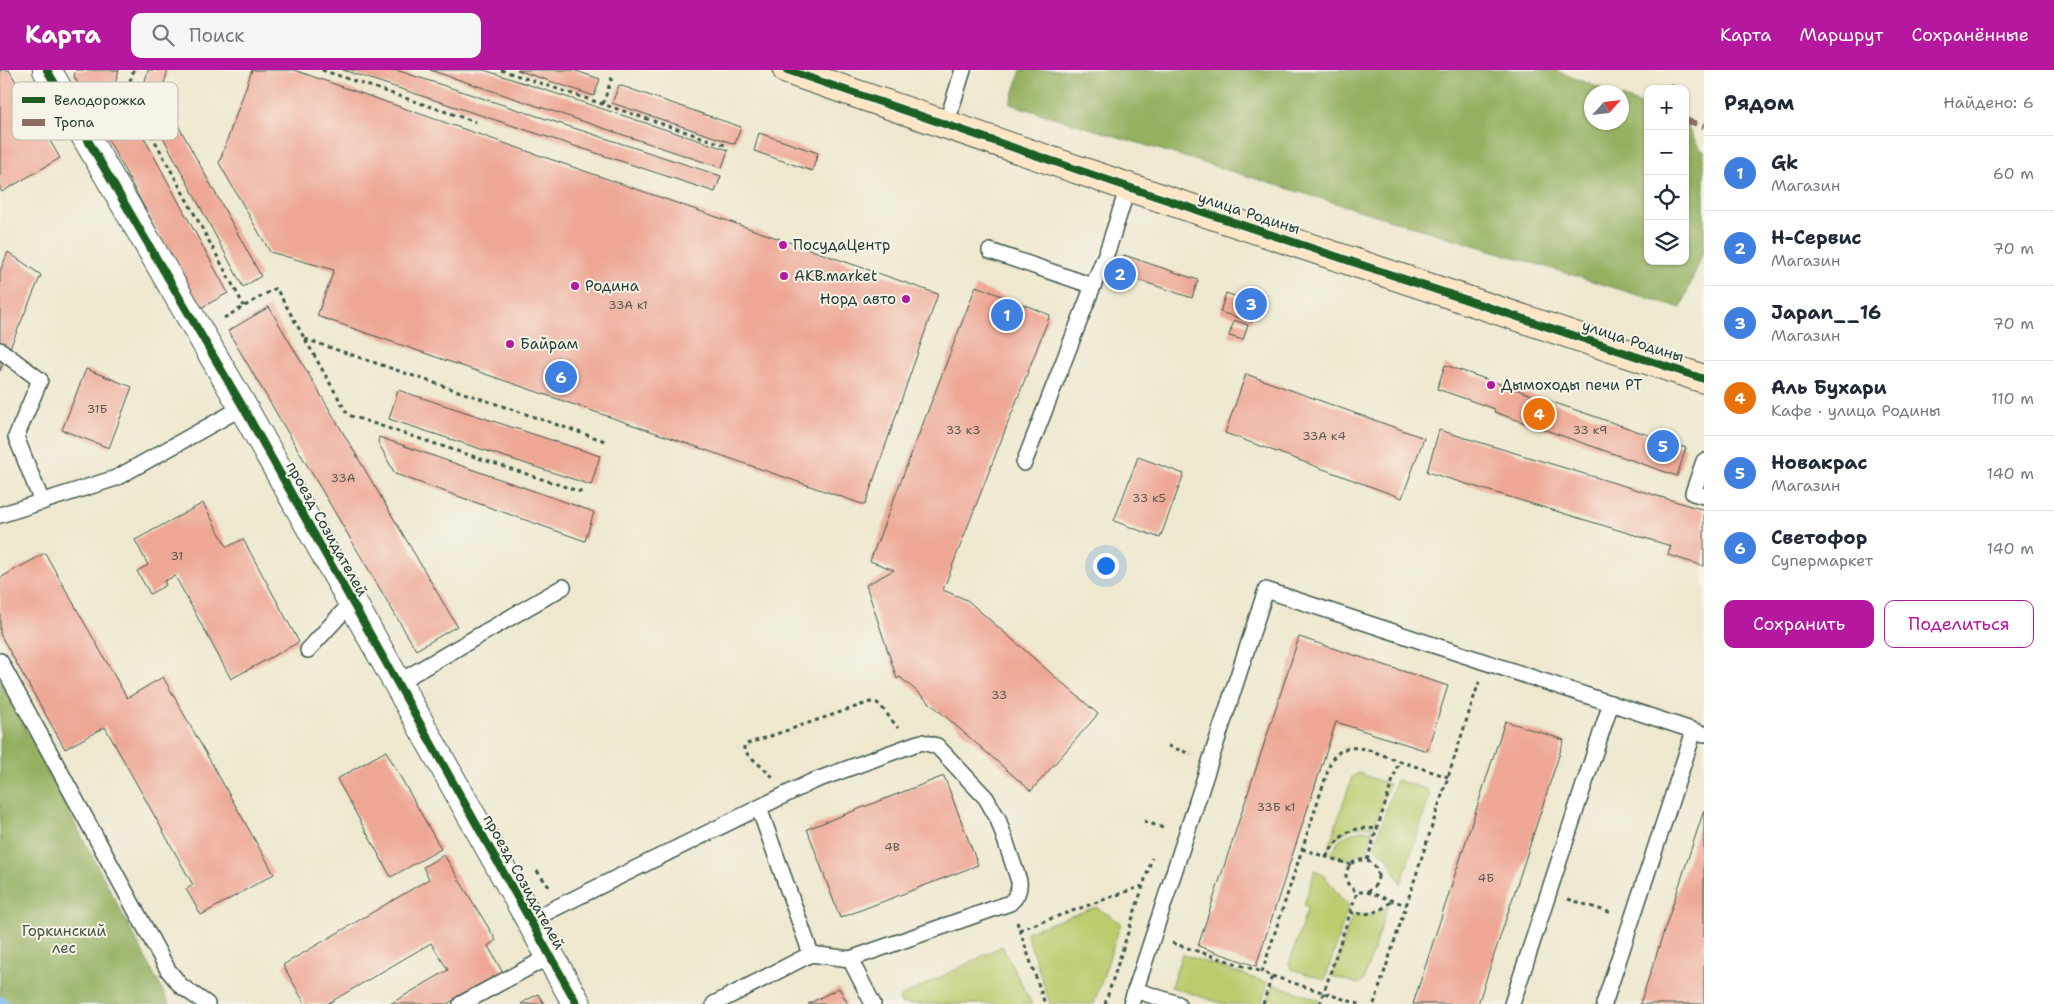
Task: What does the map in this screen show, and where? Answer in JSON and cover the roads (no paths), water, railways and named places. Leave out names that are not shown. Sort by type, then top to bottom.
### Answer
[{"type":"street","name":"проезд Созидателей","points":[[47,70],[54,82]]},
{"type":"street","name":"улица Родины","points":[[786,70],[1128,187],[1704,379]]},
{"type":"street","name":"проезд Созидателей","points":[[88,140],[243,407],[577,1004]]},
{"type":"lane","points":[[946,125],[963,70]]},
{"type":"lane","points":[[1024,463],[1108,250],[1128,187]]},
{"type":"lane","points":[[990,251],[1093,286]]},
{"type":"lane","points":[[0,350],[40,380],[16,437],[42,502]]},
{"type":"lane","points":[[0,515],[116,478],[243,407]]},
{"type":"lane","points":[[1704,461],[1693,493],[1704,496]]},
{"type":"lane","points":[[397,683],[563,587]]},
{"type":"lane","points":[[1178,1004],[1133,997],[1266,590],[1699,732],[1604,1004]]},
{"type":"lane","points":[[308,650],[352,602]]},
{"type":"lane","points":[[0,661],[168,970],[181,986],[207,1004]]},
{"type":"lane","points":[[1512,1004],[1611,703]]},
{"type":"lane","points":[[529,921],[821,777],[922,742],[937,746],[990,804],[998,819],[1019,881],[1018,894],[1010,903],[850,959],[811,954],[714,1004]]},
{"type":"lane","points":[[760,808],[811,954]]},
{"type":"lane","points":[[471,1001],[550,956]]},
{"type":"lane","points":[[850,959],[873,1004]]},
{"type":"waterway","points":[[0,1000],[5,1004]]},
{"type":"place","name":"ПосудаЦентр","points":[[783,245]]},
{"type":"place","name":"Н-Сервис","points":[[1120,274]]},
{"type":"place","name":"AKB.market","points":[[784,276]]},
{"type":"place","name":"Родина","points":[[575,286]]},
{"type":"place","name":"Норд авто","points":[[906,299]]},
{"type":"place","name":"Japan__16","points":[[1251,304]]},
{"type":"place","name":"Gk","points":[[1007,315]]},
{"type":"place","name":"Байрам","points":[[510,344]]},
{"type":"place","name":"Светофор","points":[[561,377]]},
{"type":"place","name":"Дымоходы печи РТ","points":[[1491,385]]},
{"type":"place","name":"Аль Бухари","points":[[1539,414]]},
{"type":"place","name":"Новакрас","points":[[1663,446]]},
{"type":"park label","name":"Горкинский лес","points":[[64,940]]}]
